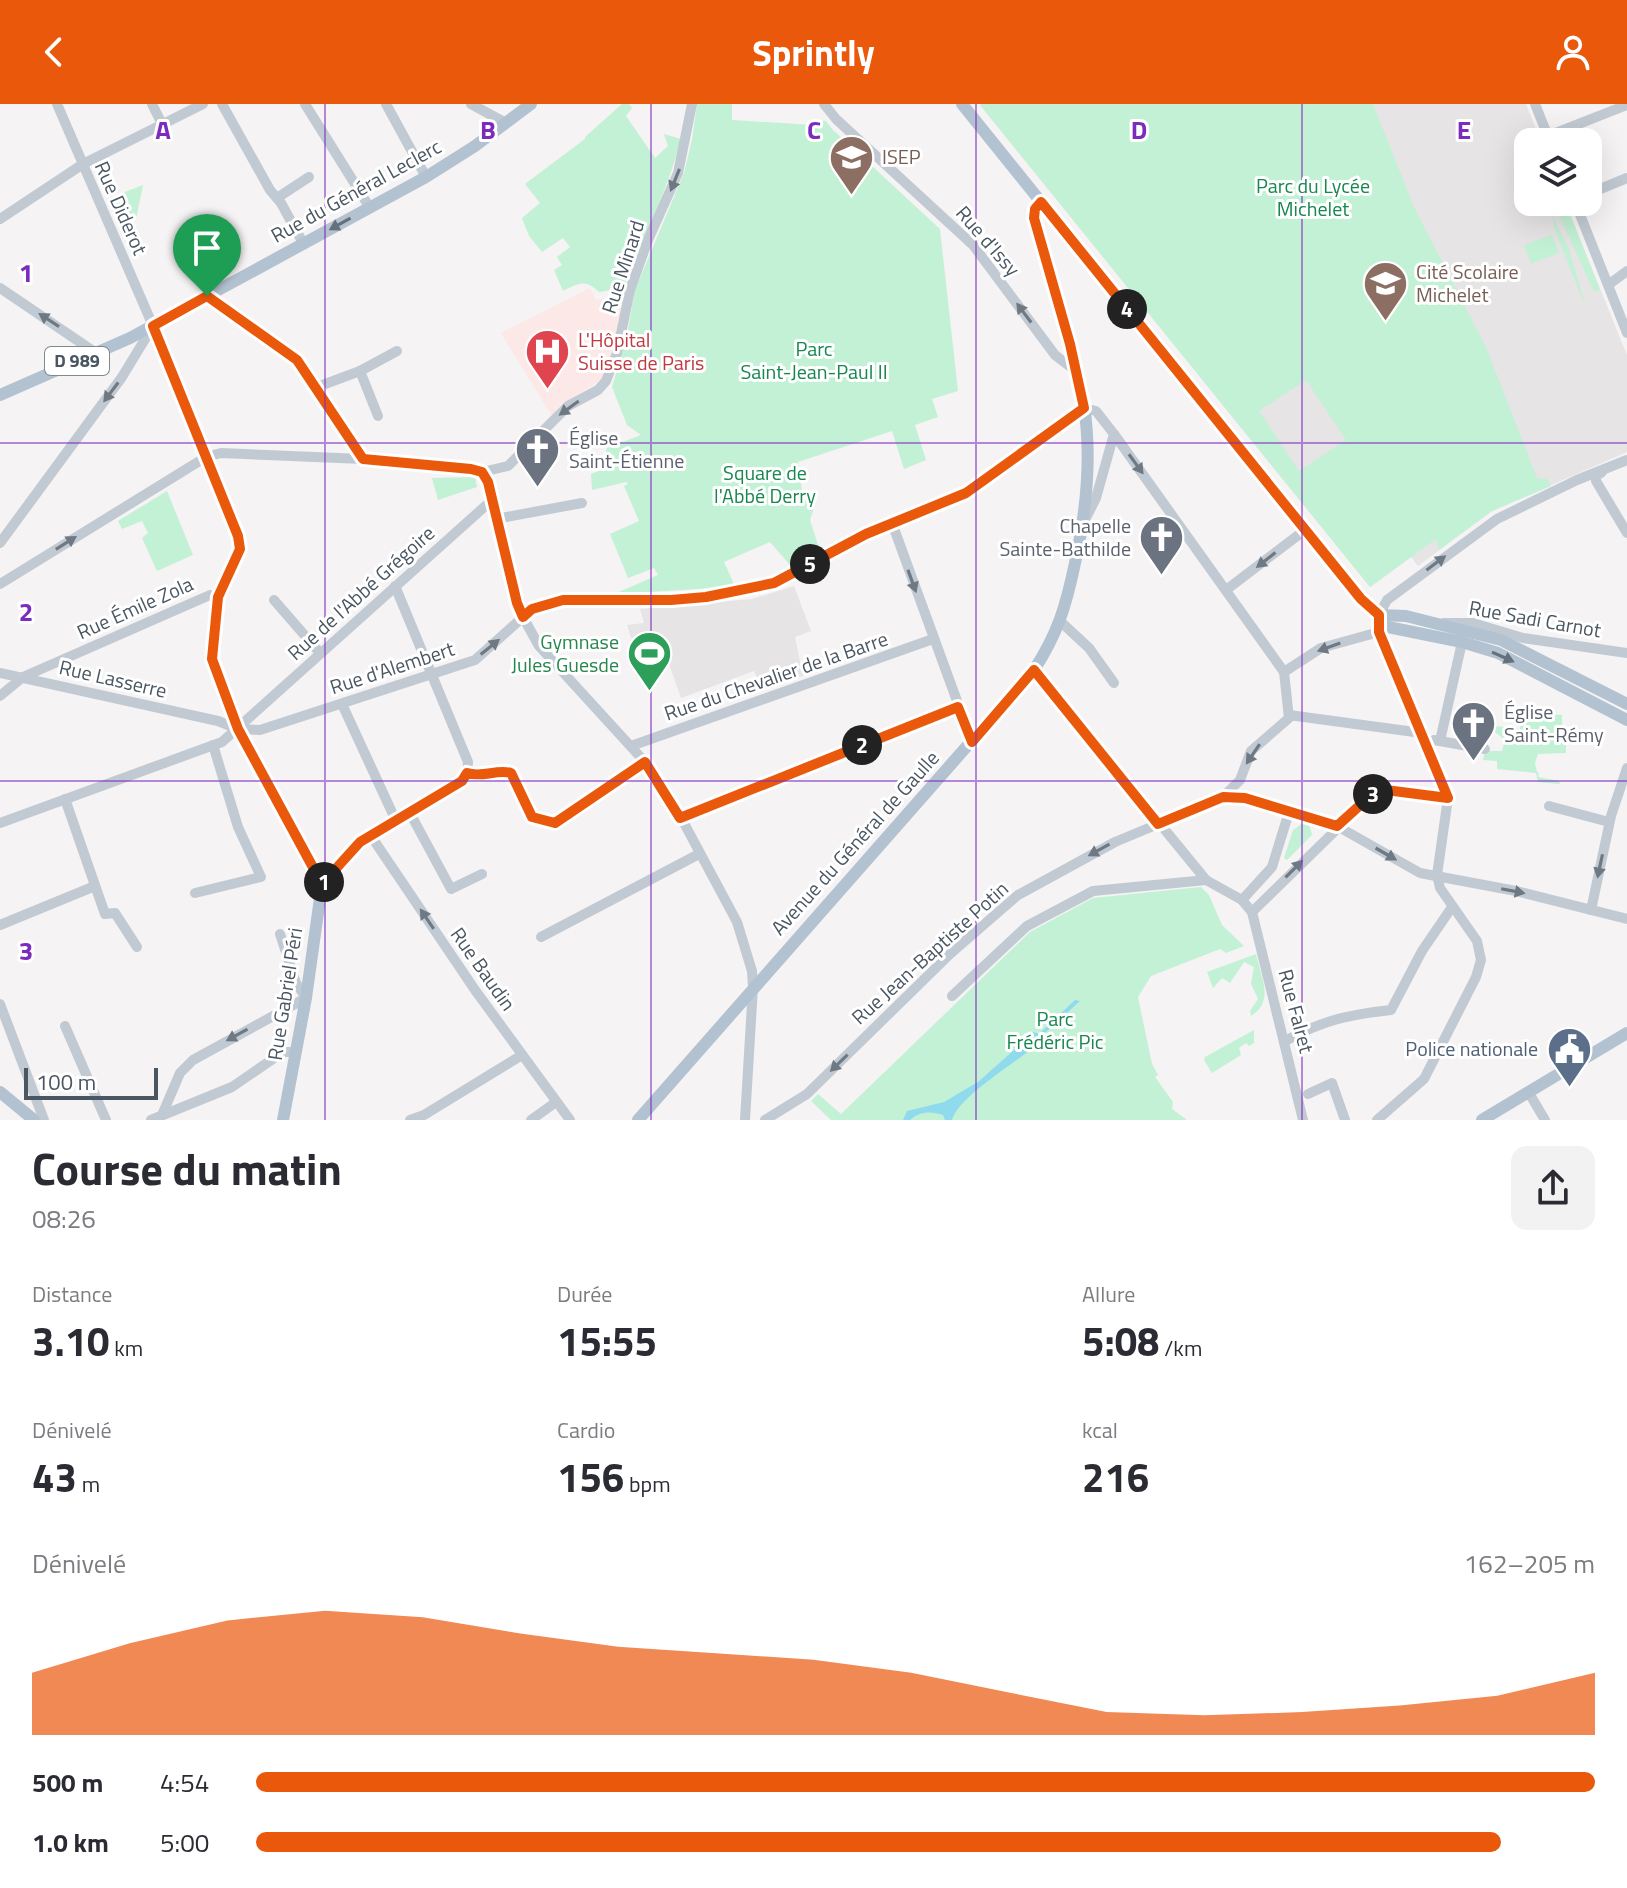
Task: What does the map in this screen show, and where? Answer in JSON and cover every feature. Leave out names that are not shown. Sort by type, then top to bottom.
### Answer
[{"type":"main road","name":"Rue du Général Leclerc","points":[[153,326],[426,177],[531,104]]},
{"type":"main road","points":[[962,104],[1361,599],[1388,627],[1462,642],[1498,653],[1627,720]]},
{"type":"main road","name":"Avenue du Général de Gaulle","points":[[638,1120],[1034,670],[1061,622],[1085,519],[1084,408],[1034,218],[1035,209],[1041,202]]},
{"type":"main road","points":[[153,326],[238,536],[240,549],[218,597],[212,659],[238,729],[322,884]]},
{"type":"main road","name":"D 989","points":[[0,395],[153,326]]},
{"type":"main road","points":[[1379,615],[1406,616],[1501,640],[1627,704]]},
{"type":"main road","name":"Rue Gabriel Péri","points":[[283,1120],[306,998],[322,884]]},
{"type":"main road","points":[[1482,1120],[1627,1033]]},
{"type":"main road","points":[[0,1092],[30,1115]]},
{"type":"main road","points":[[0,1101],[30,1115]]},
{"type":"street","name":"Rue Diderot","points":[[57,104],[153,326]]},
{"type":"street","points":[[152,104],[162,124]]},
{"type":"street","points":[[0,219],[83,164],[203,104]]},
{"type":"street","points":[[222,104],[303,243]]},
{"type":"street","points":[[305,104],[370,208]]},
{"type":"street","points":[[386,104],[426,177]]},
{"type":"street","points":[[471,104],[506,123]]},
{"type":"street","name":"Rue Minard","points":[[482,472],[508,466],[568,406],[598,390],[606,381],[617,353],[630,290],[678,173],[692,104]]},
{"type":"street","name":"Rue d'Issy","points":[[824,104],[862,144],[973,245],[1055,355],[1076,371]]},
{"type":"street","points":[[1535,104],[1545,128]]},
{"type":"street","points":[[1574,128],[1627,105]]},
{"type":"street","points":[[277,198],[309,177]]},
{"type":"street","points":[[1602,188],[1627,178]]},
{"type":"street","points":[[1581,216],[1627,333]]},
{"type":"street","points":[[1608,285],[1627,271]]},
{"type":"street","points":[[0,288],[96,353]]},
{"type":"street","points":[[207,296],[297,360],[363,459]]},
{"type":"street","points":[[0,543],[122,377],[153,326]]},
{"type":"street","points":[[317,387],[360,371],[397,351]]},
{"type":"street","points":[[360,371],[378,416]]},
{"type":"street","points":[[1084,408],[1096,411],[1114,434],[1284,672],[1289,718],[1251,751],[1240,780],[1223,797]]},
{"type":"street","name":"Rue d'Alembert","points":[[260,730],[430,671],[475,660],[532,609],[563,600],[671,600],[719,595],[774,583],[866,534],[966,493],[1084,408]]},
{"type":"street","points":[[1085,519],[1096,498],[1114,434]]},
{"type":"street","points":[[0,584],[206,457],[221,453],[363,459],[482,472],[488,482],[517,603],[539,646],[645,762],[718,884],[737,922],[752,971],[753,987],[745,1120]]},
{"type":"street","points":[[1377,1120],[1424,1079],[1476,977],[1481,960],[1477,941],[1440,888],[1437,875],[1448,798],[1379,632],[1379,615],[1387,600],[1497,519],[1577,480],[1627,460]]},
{"type":"street","points":[[1603,470],[1596,476],[1596,481],[1627,533]]},
{"type":"street","name":"Rue de l'Abbé Grégoire","points":[[0,823],[218,743],[238,729],[492,500]]},
{"type":"street","points":[[496,519],[582,503]]},
{"type":"street","points":[[892,523],[972,742]]},
{"type":"street","points":[[1226,590],[1305,530]]},
{"type":"street","points":[[322,884],[360,842],[462,781],[467,773],[468,762],[395,586]]},
{"type":"street","name":"Rue Émile Zola","points":[[0,696],[23,677],[210,595],[218,597]]},
{"type":"street","points":[[274,600],[320,653]]},
{"type":"street","points":[[1061,622],[1089,648],[1114,683]]},
{"type":"street","name":"Rue Sadi Carnot","points":[[1436,624],[1473,623],[1523,638],[1627,653]]},
{"type":"street","points":[[1284,672],[1321,648],[1379,632]]},
{"type":"street","name":"Rue du Chevalier de la Barre","points":[[631,746],[933,639]]},
{"type":"street","points":[[1440,741],[1462,642]]},
{"type":"street","points":[[1034,670],[1206,880],[1242,900],[1252,912],[1378,789],[1448,798]]},
{"type":"street","name":"Rue Lasserre","points":[[0,673],[218,721],[238,729],[260,730]]},
{"type":"street","points":[[342,704],[396,821]]},
{"type":"street","points":[[680,818],[958,707]]},
{"type":"street","points":[[1289,715],[1485,749]]},
{"type":"street","points":[[195,893],[261,877],[238,827],[218,743]]},
{"type":"street","points":[[467,773],[481,776],[506,771],[511,773],[532,817],[555,823],[645,762]]},
{"type":"street","points":[[1591,910],[1609,822],[1627,768]]},
{"type":"street","points":[[1223,797],[1245,798],[1337,826],[1420,873],[1516,891],[1627,919]]},
{"type":"street","name":"Rue Jean-Baptiste Potin","points":[[765,1120],[807,1094],[1000,908],[1018,895],[1115,842],[1223,797]]},
{"type":"street","points":[[65,799],[105,914],[115,913],[137,947]]},
{"type":"street","points":[[1549,806],[1609,822]]},
{"type":"street","points":[[1242,900],[1272,867],[1289,812]]},
{"type":"street","points":[[410,813],[451,889],[482,874]]},
{"type":"street","name":"Rue Baudin","points":[[371,836],[570,1120]]},
{"type":"street","points":[[541,937],[699,854]]},
{"type":"street","points":[[952,996],[1027,926],[1093,891],[1206,880]]},
{"type":"street","points":[[0,925],[95,886]]},
{"type":"street","points":[[1285,1041],[1315,1025],[1343,1016],[1391,1010],[1422,951],[1452,907]]},
{"type":"street","name":"Rue Falret","points":[[1252,912],[1303,1120]]},
{"type":"street","points":[[162,1115],[180,1073],[193,1060],[306,998],[296,983],[280,934]]},
{"type":"street","points":[[0,1004],[30,1115],[44,1120]]},
{"type":"street","points":[[65,1026],[106,1120]]},
{"type":"street","points":[[151,1120],[232,1087],[283,1052],[296,1052]]},
{"type":"street","points":[[410,1120],[424,1115],[522,1055]]},
{"type":"street","points":[[1308,1094],[1332,1083],[1345,1120]]},
{"type":"street","points":[[1529,1093],[1545,1120]]},
{"type":"street","points":[[531,1120],[556,1102]]},
{"type":"shaded area","name":"Parc du Lycée Michelet","points":[[1526,104],[1535,128],[1514,128],[1514,216],[1571,216],[1627,355],[1627,452],[1492,511],[1418,566],[1411,557],[1370,587],[980,105]]},
{"type":"shaded area","name":"L'Hôpital Suisse de Paris","points":[[590,288],[596,300],[623,294],[615,341],[602,379],[557,408],[552,416],[501,333]]},
{"type":"shaded area","points":[[794,586],[811,631],[795,637],[803,676],[762,690],[754,671],[681,698],[668,661],[641,669],[627,625],[644,623],[640,609],[752,599]]},
{"type":"green space","points":[[622,104],[629,104],[632,108],[626,116],[655,158],[668,146],[664,134],[681,139],[676,158],[624,288],[599,292],[590,285],[582,284],[563,291],[554,270],[562,265],[557,257],[570,247],[563,238],[542,252],[529,236],[522,218],[540,203],[525,184],[585,139]]},
{"type":"green space","points":[[697,104],[732,104],[732,120],[813,125],[814,120],[826,121],[940,229],[958,391],[932,399],[938,417],[915,425],[926,460],[904,469],[892,431],[798,462],[803,499],[811,502],[814,508],[810,520],[819,548],[789,564],[770,542],[724,562],[734,584],[614,594],[658,575],[654,568],[628,578],[610,534],[639,521],[624,486],[628,484],[592,490],[591,474],[601,470],[607,448],[641,435],[627,425],[612,387],[627,335],[635,290],[684,173]]},
{"type":"green space","name":"Parc du Lycée Michelet","points":[[1373,104],[1414,207],[1486,347],[1537,478],[1547,479],[1551,486],[1492,511],[1439,550],[1436,539],[1370,587],[980,105]],"holes":[[[1306,380],[1346,440],[1299,471],[1259,411]]]},
{"type":"green space","points":[[143,185],[136,219],[119,226],[107,199]]},
{"type":"green space","points":[[1552,216],[1569,249],[1587,311]]},
{"type":"green space","points":[[1559,216],[1571,216],[1600,290],[1594,292]]},
{"type":"green space","points":[[1552,235],[1559,253],[1531,264],[1524,245]]},
{"type":"green space","points":[[475,477],[477,487],[438,500],[432,478]]},
{"type":"green space","points":[[167,491],[193,555],[157,571],[142,538],[148,533],[142,521],[122,529],[118,521]]},
{"type":"green space","points":[[1544,714],[1562,715],[1562,742],[1566,742],[1566,753],[1538,754],[1535,763],[1538,777],[1559,781],[1560,784],[1538,782],[1536,773],[1497,769],[1497,761],[1483,760],[1485,751],[1502,751],[1505,740],[1495,732],[1495,726],[1520,729],[1521,721],[1540,720]]},
{"type":"green space","points":[[1303,823],[1309,824],[1312,835],[1287,860],[1284,858],[1293,830]]},
{"type":"green space","name":"Parc Frédéric Pic","points":[[1201,887],[1209,895],[1222,925],[1244,946],[1226,953],[1220,949],[1151,976],[1138,997],[1152,1064],[1158,1075],[1155,1077],[1173,1102],[1172,1109],[1187,1120],[831,1120],[811,1101],[818,1094],[841,1114],[1030,932],[1093,898]]},
{"type":"green space","points":[[1256,954],[1264,996],[1263,1003],[1251,1016],[1250,1011],[1258,999],[1251,984],[1254,967],[1244,962],[1230,983],[1222,978],[1213,988],[1207,972]]},
{"type":"green space","points":[[1254,1030],[1254,1043],[1249,1046],[1246,1043],[1239,1048],[1241,1055],[1212,1073],[1205,1057]]},
{"type":"water","points":[[1075,1000],[1080,1001],[1046,1032],[1039,1034]]},
{"type":"water","points":[[1039,1034],[1036,1045],[976,1090],[952,1120],[930,1112],[903,1120],[907,1111],[944,1102],[978,1082],[1026,1035]]},
{"type":"place","name":"ISEP","points":[[851,196]]},
{"type":"place","name":"Cité Scolaire Michelet","points":[[1385,322]]},
{"type":"place","name":"L'Hôpital Suisse de Paris","points":[[547,391]]},
{"type":"place","name":"Église Saint-Étienne","points":[[538,488]]},
{"type":"place","name":"Chapelle Sainte-Bathilde","points":[[1162,577]]},
{"type":"place","name":"Gymnase Jules Guesde","points":[[650,692]]},
{"type":"place","name":"Église Saint-Rémy","points":[[1473,763]]},
{"type":"place","name":"Police nationale","points":[[1569,1088]]},
{"type":"route","points":[[1041,202],[1361,599],[1379,615],[1379,632],[1448,798],[1378,789],[1337,826],[1245,798],[1223,797],[1158,824],[1034,670],[972,742],[958,707],[680,818],[645,762],[555,823],[532,817],[511,773],[506,771],[475,776],[467,773],[462,781],[360,842],[322,884],[238,729],[212,659],[218,597],[240,549],[238,536],[153,326],[207,296],[297,360],[363,459],[482,472],[488,482],[523,617],[532,609],[563,600],[618,602],[706,597],[774,583],[866,534],[966,493],[1084,408],[1070,344],[1034,218],[1035,209],[1041,202]]},
{"type":"park label","name":"Parc Saint-Jean-Paul II","points":[[814,360]]},
{"type":"park label","name":"Square de l'Abbé Derry","points":[[765,484]]}]
